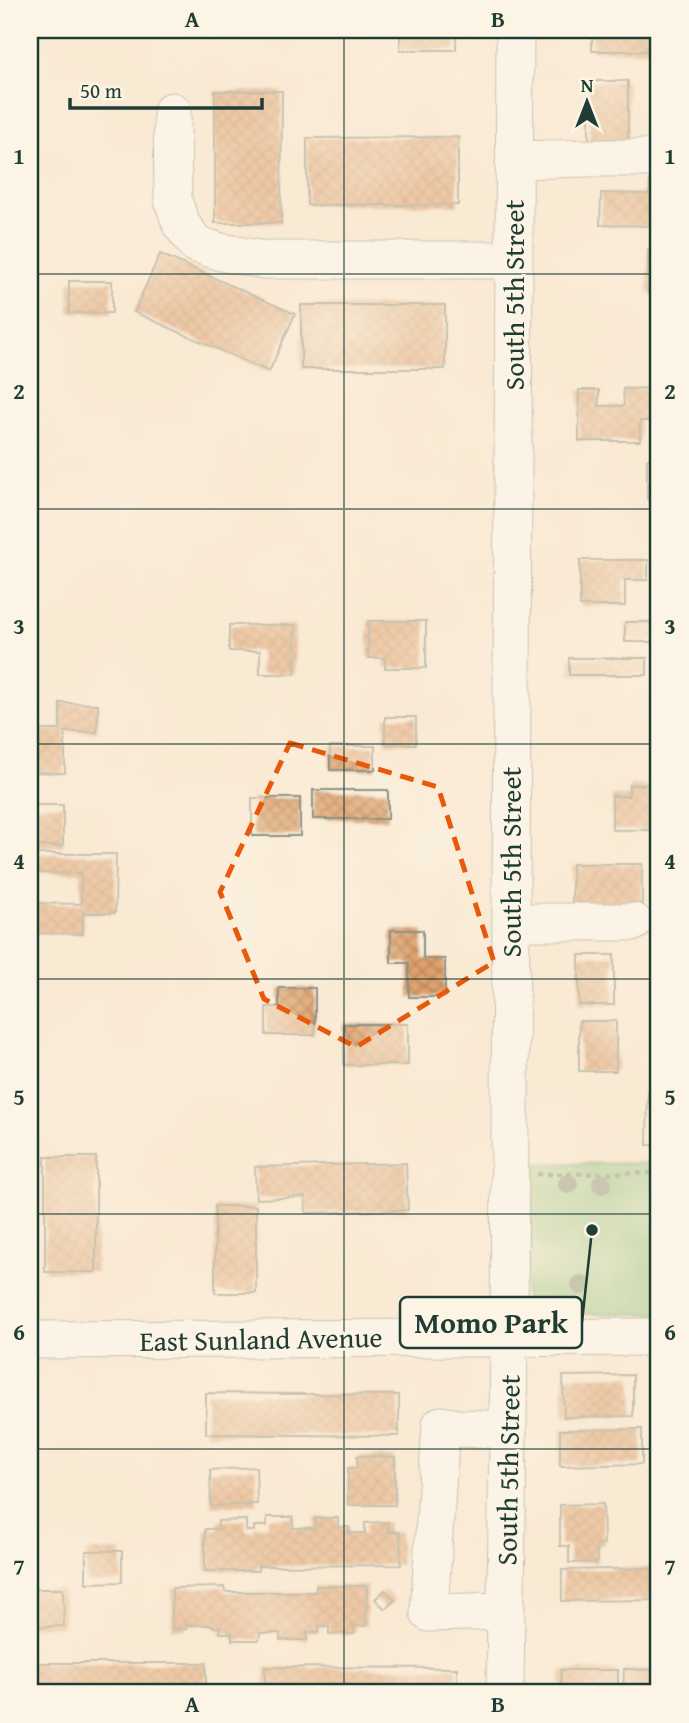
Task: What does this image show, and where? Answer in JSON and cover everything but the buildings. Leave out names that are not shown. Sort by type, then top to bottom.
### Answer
[{"type":"street","name":"South 5th Street","points":[[505,1693],[515,30]]},
{"type":"street","points":[[172,111],[173,200],[181,224],[196,244],[264,260],[514,260]]},
{"type":"street","points":[[514,160],[659,158]]},
{"type":"street","points":[[511,922],[634,922]]},
{"type":"street","name":"East Sunland Avenue","points":[[30,1340],[659,1337]]},
{"type":"street","points":[[506,1611],[429,1613],[440,1425],[508,1430]]},
{"type":"path","points":[[530,1174],[659,1173]]},
{"type":"highlighted area","points":[[290,743],[438,787],[494,962],[356,1047],[264,999],[220,892]]},
{"type":"green space","points":[[659,1163],[659,1314],[539,1314],[533,1311],[525,1296],[526,1164]]},
{"type":"place","name":"Momo Park","points":[[592,1230]]}]
